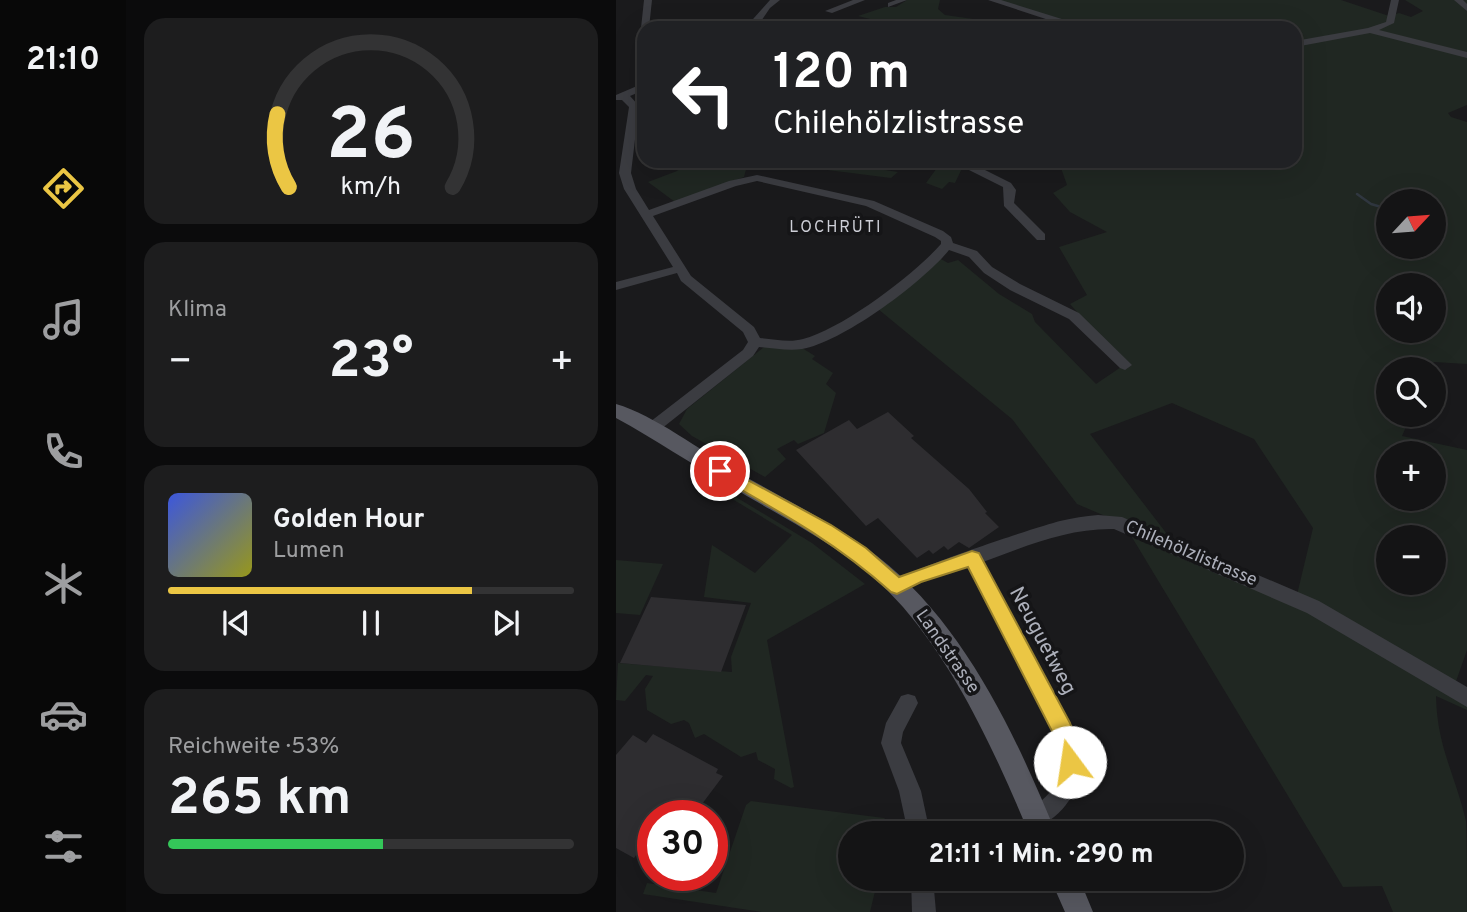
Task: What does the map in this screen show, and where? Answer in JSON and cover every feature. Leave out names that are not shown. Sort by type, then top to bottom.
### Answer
[{"type":"main road","name":"Landstrasse","points":[[616,410],[825,530],[860,554],[897,586],[939,635],[974,688],[1038,821]]},
{"type":"main road","points":[[1070,891],[1079,912]]},
{"type":"street","points":[[646,21],[648,0]]},
{"type":"street","points":[[768,21],[765,7],[776,0]]},
{"type":"street","points":[[829,11],[860,0]]},
{"type":"street","points":[[891,5],[903,0]]},
{"type":"street","points":[[992,0],[1061,21]]},
{"type":"street","points":[[1302,43],[1370,30],[1390,23],[1395,0]]},
{"type":"street","points":[[1458,0],[1467,9]]},
{"type":"street","points":[[1370,30],[1467,55]]},
{"type":"street","points":[[620,97],[637,89]]},
{"type":"street","points":[[620,97],[634,106],[625,177],[645,215],[679,269],[697,288],[753,334],[755,342],[748,353],[651,429]]},
{"type":"street","points":[[974,168],[1007,185],[1010,194],[1008,204],[1041,237]]},
{"type":"street","points":[[645,215],[740,180],[768,179],[870,203],[939,234],[947,240],[947,245]]},
{"type":"street","points":[[755,342],[794,345],[820,338],[869,310],[947,245]]},
{"type":"street","points":[[947,245],[973,254],[988,270],[1015,287],[1074,316],[1125,365]]},
{"type":"street","points":[[616,286],[679,269]]},
{"type":"street","name":"Chilehölzlistrasse","points":[[897,586],[915,577],[1073,526],[1100,521],[1124,524],[1313,607],[1467,698]]},
{"type":"street","name":"Neuguetweg","points":[[972,558],[1068,742],[1069,768],[1065,789],[1043,821]]},
{"type":"street","points":[[908,704],[892,733],[891,743],[910,791],[916,821]]},
{"type":"street","points":[[923,891],[924,912]]},
{"type":"shaded area","points":[[907,0],[940,0],[938,9],[945,15],[973,19],[880,21],[858,16],[885,7],[896,7]]},
{"type":"shaded area","points":[[996,0],[1341,0],[1389,16],[1399,13],[1411,17],[1423,11],[1405,0],[1467,0],[1467,105],[1448,113],[1451,117],[1467,122],[1467,364],[1446,363],[1446,357],[1376,357],[1376,427],[1406,427],[1402,436],[1425,441],[1376,441],[1376,511],[1446,511],[1446,445],[1467,450],[1467,650],[1453,690],[1467,698],[1467,710],[1436,696],[1443,746],[1466,821],[1467,912],[1393,912],[1382,886],[1343,887],[1124,524],[1077,504],[1012,419],[878,309],[939,258],[948,263],[958,260],[999,294],[1032,314],[1035,322],[1096,384],[1124,365],[1070,304],[1087,295],[1059,247],[1107,232],[1070,212],[1053,193],[1067,185],[1061,168],[1302,168],[1302,21],[1069,21]],"holes":[[[1172,403],[1254,439],[1313,528],[1296,599],[1177,547],[1090,434]]]},
{"type":"shaded area","points":[[680,168],[746,168],[744,177],[675,202],[648,182]]},
{"type":"shaded area","points":[[812,168],[871,168],[898,172],[891,178]]},
{"type":"shaded area","points":[[937,168],[962,168],[955,183],[949,182],[942,189],[926,183]]},
{"type":"shaded area","points":[[764,347],[802,348],[815,356],[812,359],[833,373],[826,384],[836,393],[824,433],[798,444],[794,440],[777,449],[786,459],[765,477],[692,436],[679,424],[687,409]]},
{"type":"shaded area","points":[[726,491],[812,543],[865,584],[767,640],[794,787],[791,788],[774,779],[775,769],[758,760],[756,752],[741,757],[704,734],[695,738],[689,723],[684,720],[671,724],[647,710],[645,689],[653,676],[646,675],[625,701],[616,700],[618,663],[732,672],[731,657],[751,603],[704,597],[712,545],[755,573],[792,535],[724,494]]},
{"type":"shaded area","points":[[616,560],[663,564],[640,615],[616,613]]},
{"type":"shaded area","points":[[751,801],[884,818],[887,821],[838,821],[838,891],[875,891],[870,912],[762,912],[643,894],[644,891],[728,891],[728,858],[746,805]]},
{"type":"building","points":[[888,412],[914,436],[911,438],[969,489],[987,512],[985,513],[999,527],[969,548],[959,542],[948,550],[944,546],[933,554],[929,550],[917,558],[878,518],[866,526],[796,450],[849,420],[857,429]]},
{"type":"building","points":[[651,597],[746,605],[721,672],[620,663]]},
{"type":"building","points":[[653,734],[718,769],[716,773],[723,776],[705,800],[637,800],[637,854],[634,858],[616,848],[616,755],[633,735],[646,743]]},
{"type":"waterway","points":[[1357,194],[1376,205]]},
{"type":"district","name":"LOCHRÜTI","points":[[836,228]]},
{"type":"route","points":[[720,471],[825,530],[860,554],[897,586],[915,577],[972,558],[1068,742],[1070,762]]}]
